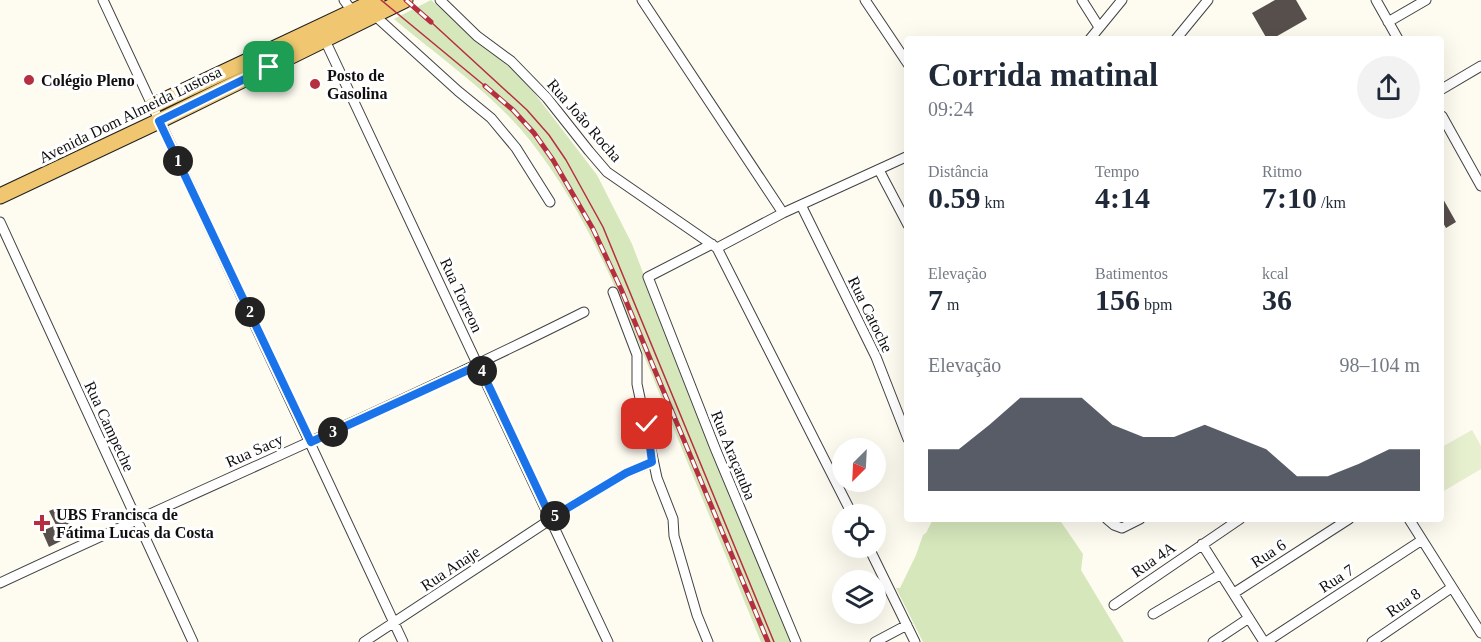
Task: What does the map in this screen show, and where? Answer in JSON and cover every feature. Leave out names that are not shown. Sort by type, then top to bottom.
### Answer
[{"type":"main road","name":"Avenida Dom Almeida Lustosa","points":[[0,196],[159,121],[362,9],[405,0]]},
{"type":"main road","name":"Avenida Dom Almeida Lustosa","points":[[152,105],[322,32]]},
{"type":"street","points":[[103,0],[403,642]]},
{"type":"street","name":"Rua João Rocha","points":[[440,0],[477,36],[511,60],[547,98],[608,172],[715,246],[847,504]]},
{"type":"street","points":[[642,0],[783,213]]},
{"type":"street","points":[[865,0],[904,58]]},
{"type":"street","points":[[1082,0],[1099,27]]},
{"type":"street","points":[[1092,36],[1122,0]]},
{"type":"street","points":[[1178,36],[1208,0]]},
{"type":"street","points":[[1376,0],[1396,36]]},
{"type":"street","points":[[1388,22],[1426,0]]},
{"type":"street","points":[[362,9],[491,118],[516,148],[550,202]]},
{"type":"street","name":"Rua Torreon","points":[[322,32],[608,642]]},
{"type":"street","points":[[1444,88],[1481,66]]},
{"type":"street","points":[[1444,120],[1481,186]]},
{"type":"street","points":[[715,246],[904,158]]},
{"type":"street","points":[[1472,170],[1481,164]]},
{"type":"street","points":[[879,170],[904,217]]},
{"type":"street","name":"Rua Catoche","points":[[801,205],[876,357],[904,430]]},
{"type":"street","name":"Rua Campeche","points":[[0,222],[193,642]]},
{"type":"street","name":"Rua Araçatuba","points":[[715,246],[648,277],[715,448],[796,642]]},
{"type":"street","points":[[613,292],[636,355],[637,384],[647,424],[652,462],[673,519],[674,536],[697,615],[708,642]]},
{"type":"street","name":"Rua Sacy","points":[[0,583],[136,519],[479,365],[584,312]]},
{"type":"street","name":"Rua Anaje","points":[[364,642],[551,518],[626,473],[652,462]]},
{"type":"street","points":[[1111,522],[1119,528],[1127,527],[1135,522]]},
{"type":"street","name":"Rua 4A","points":[[1114,605],[1235,522]]},
{"type":"street","name":"Rua 6","points":[[1234,593],[1344,522]]},
{"type":"street","points":[[1411,522],[1481,633]]},
{"type":"street","name":"Rua 7","points":[[1265,642],[1422,540]]},
{"type":"street","points":[[1202,544],[1265,642]]},
{"type":"street","points":[[874,558],[915,642]]},
{"type":"street","points":[[1153,614],[1221,574]]},
{"type":"street","name":"Rua 8","points":[[1372,642],[1451,588]]},
{"type":"street","points":[[1213,642],[1249,618]]},
{"type":"street","points":[[874,642],[907,625]]},
{"type":"green space","points":[[431,0],[513,70],[532,90],[597,175],[632,244],[713,455],[793,642],[761,642],[618,293],[571,200],[532,143],[502,109],[394,19]]},
{"type":"green space","points":[[1472,430],[1481,446],[1481,469],[1444,491],[1444,446]]},
{"type":"green space","points":[[932,522],[1061,522],[1083,554],[1081,570],[1124,642],[923,642],[896,588],[900,588],[923,535]]},
{"type":"building","points":[[1275,0],[1296,0],[1307,19],[1277,36],[1265,36],[1252,13]]},
{"type":"building","points":[[1444,201],[1456,222],[1446,228],[1444,224]]},
{"type":"building","points":[[61,506],[75,534],[49,547],[42,531],[56,525],[49,511]]},
{"type":"tram line","points":[[381,0],[485,86]]},
{"type":"tram line","points":[[431,22],[527,110],[549,135],[566,160],[603,227],[774,642]]},
{"type":"railway","points":[[406,0],[431,22]]},
{"type":"railway","points":[[485,86],[513,110],[534,133],[553,160],[593,229],[621,289],[768,642]]},
{"type":"place","name":"Colégio Pleno","points":[[29,80]]},
{"type":"place","name":"Posto de Gasolina","points":[[315,84]]},
{"type":"place","name":"UBS Francisca de Fátima Lucas da Costa","points":[[42,523]]},
{"type":"route","points":[[269,67],[159,121],[311,442],[479,365],[551,518],[626,473],[652,462],[647,424]]}]
